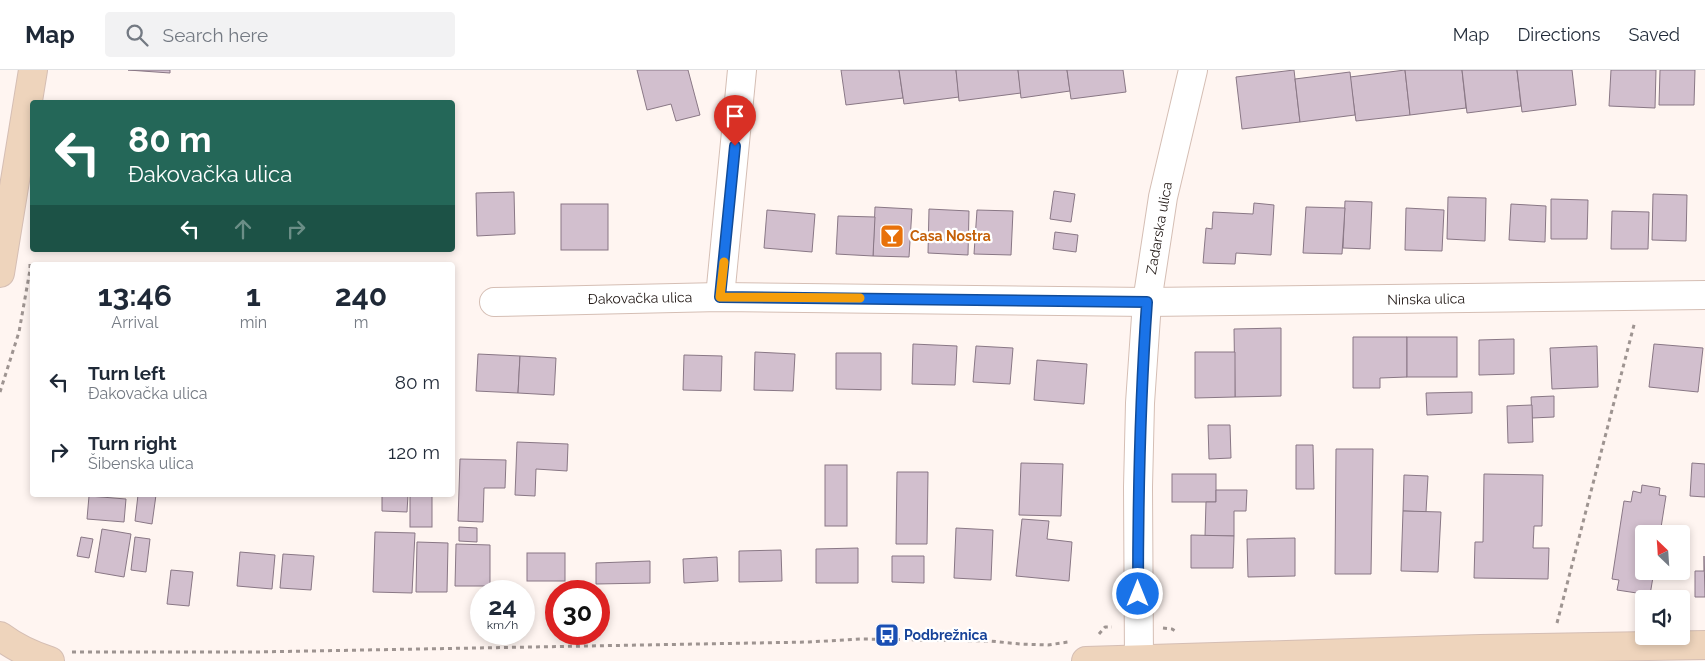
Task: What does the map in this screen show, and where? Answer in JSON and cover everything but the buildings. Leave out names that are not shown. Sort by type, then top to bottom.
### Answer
[{"type":"main road","points":[[0,273],[33,70]]},
{"type":"main road","points":[[0,636],[13,646],[33,656],[57,656]]},
{"type":"main road","points":[[1078,651],[1138,660],[1480,649],[1705,645]]},
{"type":"street","points":[[720,297],[742,70]]},
{"type":"street","name":"Zadarska ulica","points":[[1138,660],[1140,403],[1147,302],[1163,197],[1192,70]]},
{"type":"street","name":"Ninska ulica","points":[[1147,302],[1705,295]]},
{"type":"street","name":"Đakovačka ulica","points":[[494,302],[720,297],[1147,302]]},
{"type":"path","points":[[1556,628],[1641,296]]},
{"type":"path","points":[[1098,634],[1105,627],[1138,627]]},
{"type":"path","points":[[57,656],[93,653],[809,642],[860,639],[990,641],[1048,645],[1078,651]]},
{"type":"slow traffic","points":[[724,262],[720,297],[860,298]]},
{"type":"place","name":"Casa Nostra","points":[[892,236]]},
{"type":"place","name":"Podbrežnica","points":[[887,635]]},
{"type":"route","points":[[735,146],[720,297],[1147,302],[1140,403],[1138,594]]}]
